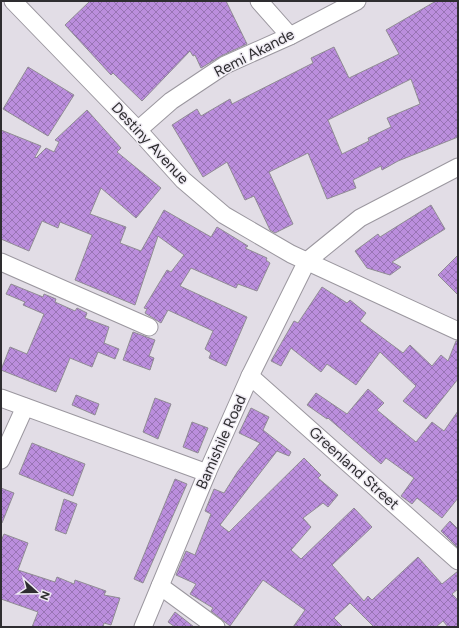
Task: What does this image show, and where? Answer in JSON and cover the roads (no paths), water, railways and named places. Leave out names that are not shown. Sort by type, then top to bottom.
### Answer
[{"type":"street","name":"Destiny Avenue","points":[[13,1],[138,130],[183,180],[224,215],[290,254],[458,331]]},
{"type":"street","points":[[259,1],[290,36]]},
{"type":"street","name":"Remi Akande","points":[[138,130],[171,101],[225,65],[290,36],[357,1]]},
{"type":"street","points":[[307,261],[360,218],[458,167]]},
{"type":"street","name":"Bamishile Road","points":[[142,627],[250,376],[307,261]]},
{"type":"street","points":[[1,262],[149,327]]},
{"type":"street","name":"Greenland Street","points":[[250,376],[458,561]]},
{"type":"street","points":[[1,398],[207,473]]},
{"type":"street","points":[[1,460],[25,407]]},
{"type":"street","points":[[160,586],[216,627]]}]
